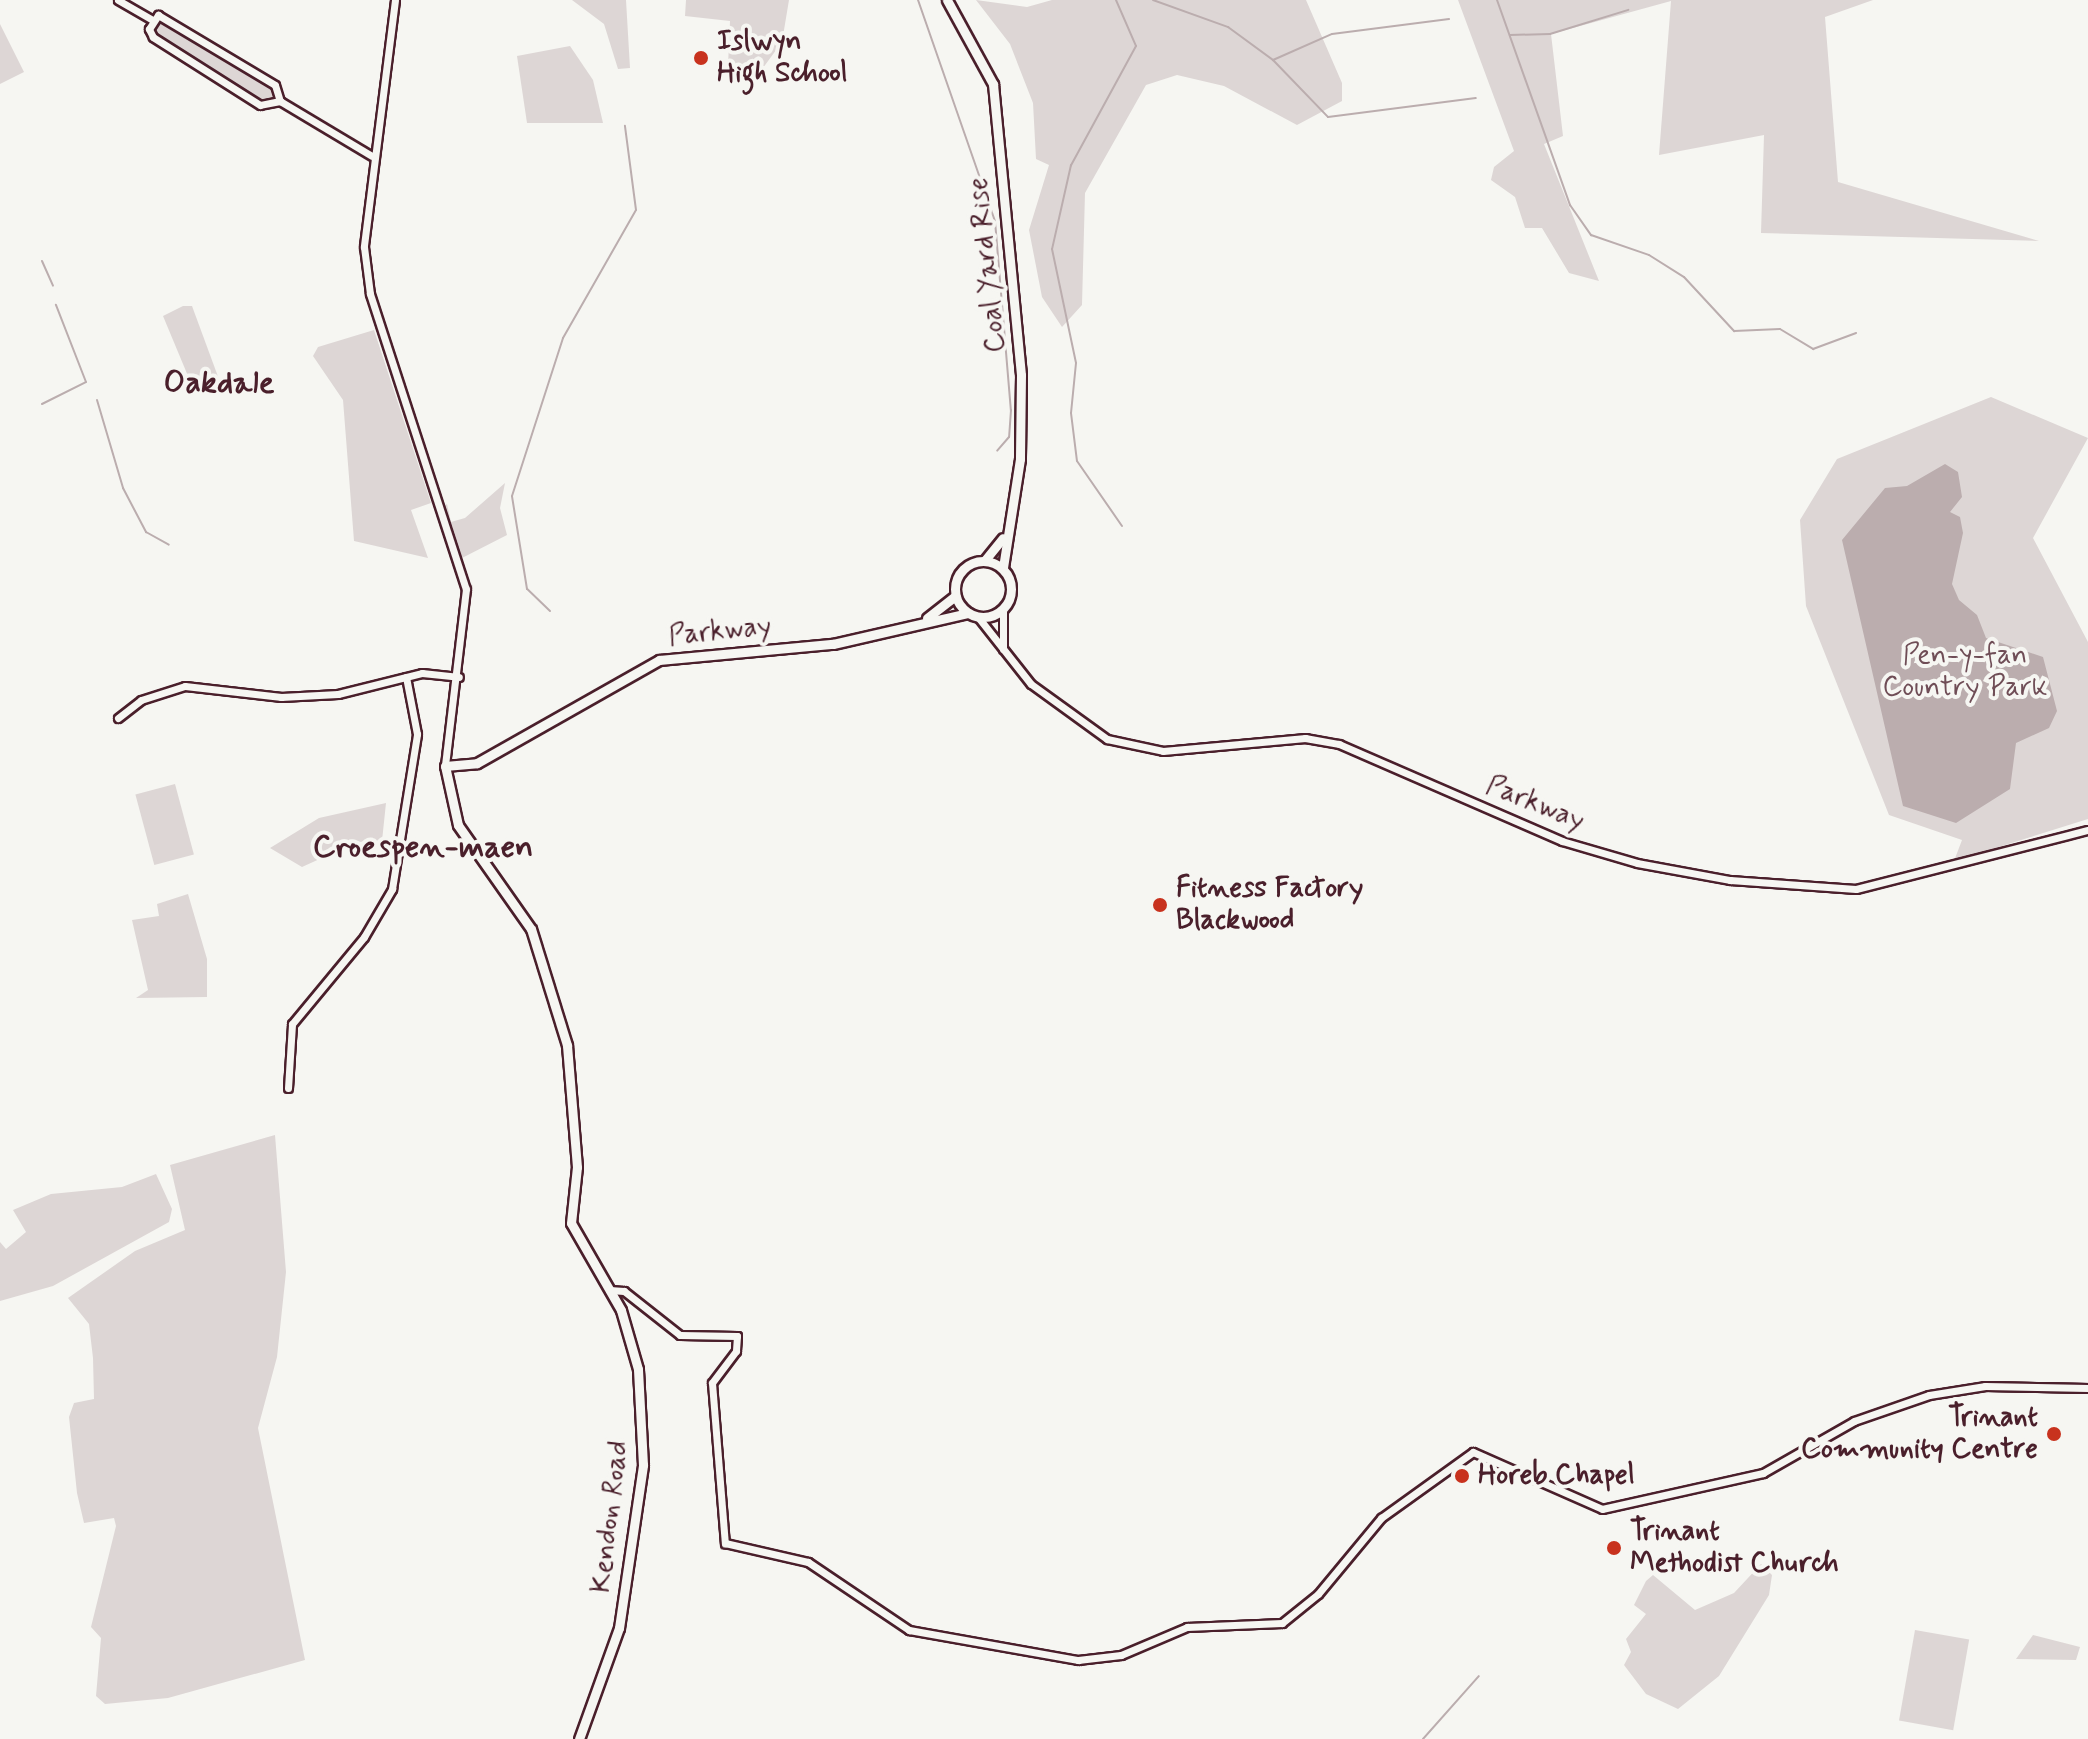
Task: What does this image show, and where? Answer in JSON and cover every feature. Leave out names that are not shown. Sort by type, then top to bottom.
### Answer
[{"type":"main road","name":"Coal Yard Rise","points":[[947,0],[980,50],[994,99],[1021,375],[1020,459],[1003,537],[1003,568]]},
{"type":"main road","name":"Coal Yard Rise","points":[[985,560],[1003,537]]},
{"type":"main road","points":[[985,560],[1003,568],[1011,586],[1003,609],[973,615],[927,618],[955,596],[960,572],[985,560]]},
{"type":"main road","points":[[955,596],[973,615]]},
{"type":"main road","name":"Parkway","points":[[445,766],[477,763],[659,660],[833,644],[927,618]]},
{"type":"main road","name":"Kendon Road","points":[[445,766],[458,825],[518,903],[559,1015],[577,1167],[571,1223],[634,1342],[643,1465],[619,1628],[579,1739]]},
{"type":"street","points":[[118,0],[275,85],[280,101],[372,156]]},
{"type":"street","points":[[395,0],[372,156],[366,271],[466,589],[459,677],[445,766]]},
{"type":"street","points":[[155,18],[149,32],[260,105],[280,101]]},
{"type":"street","points":[[1003,609],[1003,651]]},
{"type":"street","name":"Parkway","points":[[973,615],[1031,684],[1107,739],[1131,747],[1182,751],[1305,738],[1339,744],[1562,841],[1730,880],[1883,887],[2088,830]]},
{"type":"street","points":[[118,718],[141,700],[185,686],[281,697],[338,694],[406,677],[459,677]]},
{"type":"street","points":[[288,1088],[292,1024],[364,937],[392,889],[417,734],[406,677]]},
{"type":"street","points":[[609,1290],[622,1289],[680,1335],[737,1336],[736,1351],[712,1383],[721,1541],[808,1562],[919,1633],[1078,1660],[1121,1655],[1187,1627],[1277,1625],[1318,1594],[1381,1518],[1473,1452],[1602,1509],[1763,1473],[1854,1421],[1905,1402],[1985,1386],[2088,1388]]},
{"type":"green space","points":[[572,0],[626,0],[630,68],[618,69],[604,24]]},
{"type":"green space","points":[[686,0],[789,0],[782,42],[760,72],[737,83],[728,66],[730,21],[685,16]]},
{"type":"green space","points":[[976,0],[1027,7],[1052,0],[1306,0],[1342,83],[1342,101],[1297,125],[1224,86],[1177,75],[1146,85],[1085,193],[1082,305],[1062,327],[1042,297],[1029,230],[1049,165],[1036,159],[1033,103],[1010,44]]},
{"type":"green space","points":[[1458,0],[1873,0],[1825,17],[1838,182],[2039,241],[1761,233],[1764,135],[1659,155],[1671,1],[1551,34],[1563,136],[1544,144],[1599,281],[1569,273],[1542,228],[1525,228],[1515,197],[1491,180],[1494,167],[1514,151]]},
{"type":"green space","points":[[158,18],[274,88],[276,101],[263,103],[159,38],[152,25]]},
{"type":"green space","points":[[0,24],[24,72],[0,84]]},
{"type":"green space","points":[[570,46],[593,80],[603,123],[527,123],[517,56]]},
{"type":"green space","points":[[183,306],[192,306],[220,382],[193,388],[163,316]]},
{"type":"green space","points":[[374,330],[431,503],[411,510],[428,558],[354,541],[343,400],[313,356],[318,347]]},
{"type":"green space","name":"Pen-y-fan Country Park","points":[[1991,397],[2088,438],[2033,538],[2088,642],[2088,819],[1954,861],[1962,840],[1889,815],[1806,606],[1800,520],[1837,459]]},
{"type":"green space","points":[[505,483],[500,508],[507,535],[462,558],[441,508],[447,504],[451,522],[465,518]]},
{"type":"green space","points":[[175,784],[194,855],[154,865],[135,795]]},
{"type":"green space","points":[[386,803],[382,841],[357,842],[302,867],[270,848],[319,818]]},
{"type":"green space","points":[[188,894],[207,959],[207,997],[136,998],[148,990],[132,920],[159,916],[157,904]]},
{"type":"green space","points":[[275,1135],[286,1272],[277,1357],[258,1428],[305,1660],[168,1698],[105,1704],[96,1696],[101,1638],[91,1627],[116,1526],[114,1518],[84,1523],[77,1493],[69,1417],[74,1403],[94,1399],[93,1358],[89,1324],[68,1298],[135,1251],[185,1230],[170,1165]]},
{"type":"green space","points":[[156,1174],[172,1209],[169,1222],[53,1286],[0,1301],[0,1242],[6,1249],[26,1232],[13,1210],[51,1194],[122,1187]]},
{"type":"green space","points":[[1761,1564],[1772,1575],[1769,1595],[1719,1676],[1678,1709],[1646,1694],[1624,1665],[1631,1652],[1626,1639],[1646,1614],[1634,1605],[1646,1581],[1653,1575],[1695,1610],[1734,1593]]},
{"type":"green space","points":[[1915,1630],[1969,1640],[1953,1730],[1899,1721]]},
{"type":"green space","points":[[2033,1635],[2080,1647],[2076,1660],[2016,1659]]},
{"type":"shaded area","points":[[1945,464],[1958,472],[1962,497],[1950,512],[1960,517],[1963,533],[1952,584],[1959,600],[1977,615],[1986,638],[2043,657],[2057,711],[2049,728],[2016,743],[2010,789],[1956,823],[1903,806],[1842,540],[1885,488],[1907,486]]},
{"type":"waterway","points":[[918,0],[995,221],[1011,410],[1009,437],[997,451]]},
{"type":"waterway","points":[[1116,0],[1136,46],[1071,165],[1052,249],[1076,363],[1071,413],[1077,461],[1122,526]]},
{"type":"waterway","points":[[1153,0],[1228,27],[1273,60],[1332,34],[1449,19]]},
{"type":"waterway","points":[[1497,0],[1570,205],[1591,235],[1649,255],[1684,277],[1734,331],[1780,329],[1813,349],[1856,333]]},
{"type":"waterway","points":[[1510,35],[1550,34],[1628,10]]},
{"type":"waterway","points":[[1273,60],[1328,117],[1476,98]]},
{"type":"waterway","points":[[550,611],[527,589],[512,496],[563,338],[636,210],[625,126]]},
{"type":"waterway","points":[[42,261],[53,286]]},
{"type":"waterway","points":[[42,404],[86,382],[56,305]]},
{"type":"waterway","points":[[97,400],[123,488],[146,532],[169,545]]},
{"type":"waterway","points":[[1423,1739],[1479,1676]]},
{"type":"place","name":"Islwyn High School","points":[[701,58]]},
{"type":"place","name":"Fitness Factory Blackwood","points":[[1160,905]]},
{"type":"place","name":"Trinant Community Centre","points":[[2054,1434]]},
{"type":"place","name":"Horeb Chapel","points":[[1462,1476]]},
{"type":"place","name":"Trinant Methodist Church","points":[[1614,1548]]},
{"type":"district","name":"Oakdale","points":[[219,383]]},
{"type":"district","name":"Croespen-maen","points":[[423,847]]}]
